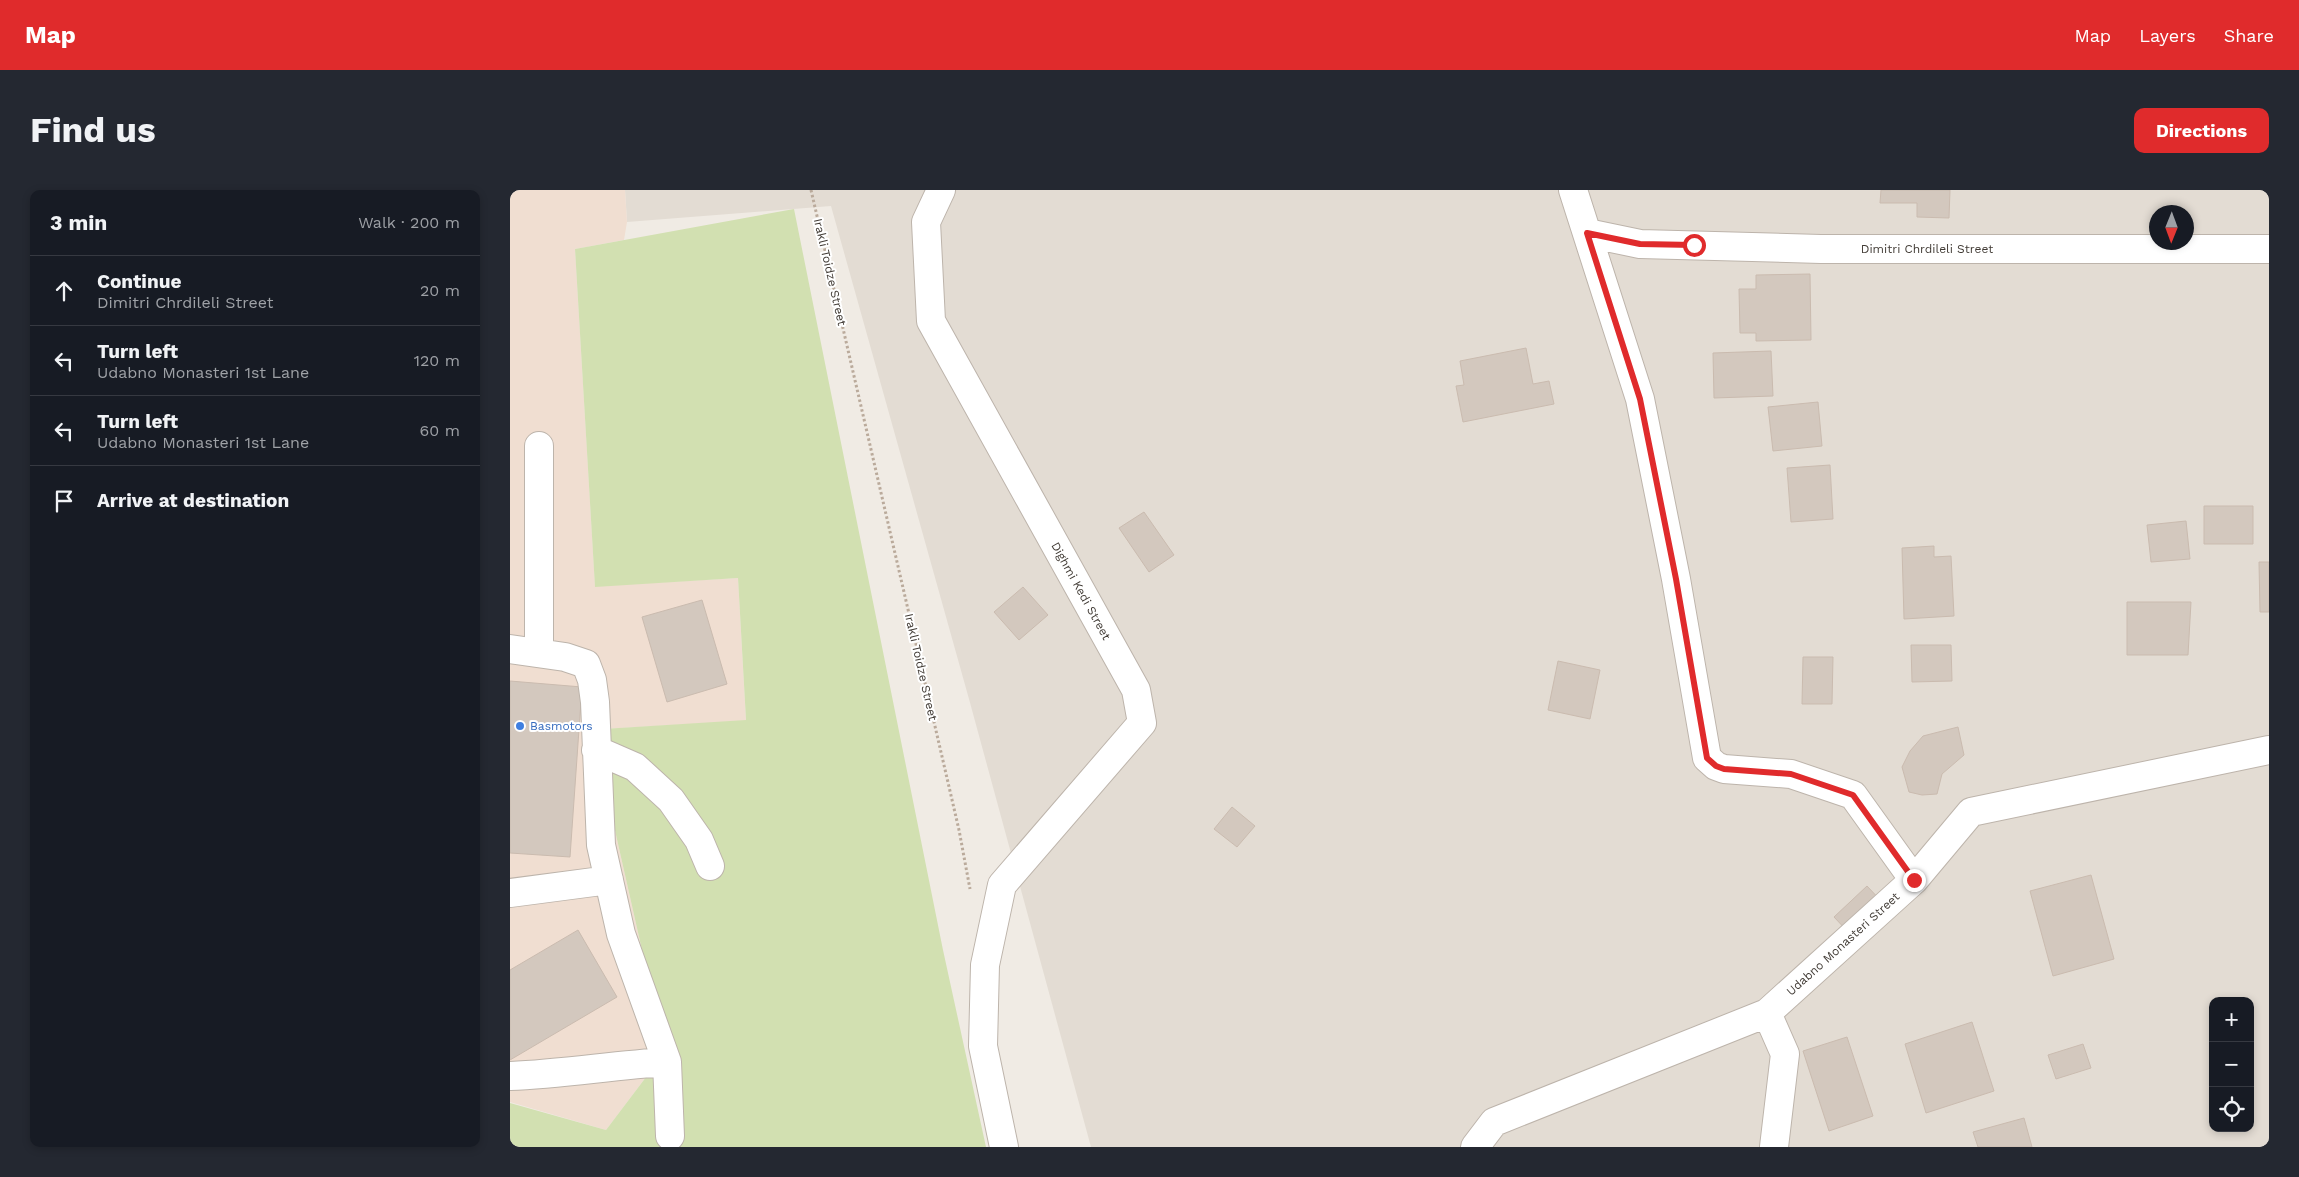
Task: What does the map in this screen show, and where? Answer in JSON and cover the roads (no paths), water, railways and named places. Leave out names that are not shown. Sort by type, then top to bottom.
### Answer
[{"type":"street","name":"Dighmi Kedi Street","points":[[941,190],[926,222],[931,321],[1136,690],[1142,723],[1002,885],[985,965],[983,1046],[1004,1147]]},
{"type":"street","points":[[1572,190],[1640,399],[1676,579],[1707,758],[1716,766],[1724,769],[1791,774],[1853,795],[1914,880]]},
{"type":"street","name":"Dimitri Chrdileli Street","points":[[1587,233],[1640,244],[1820,249],[2269,249]]},
{"type":"street","points":[[539,446],[540,653]]},
{"type":"street","points":[[510,649],[565,656],[586,664],[592,680],[595,702],[601,845],[622,934],[667,1062],[670,1136]]},
{"type":"street","points":[[596,750],[635,767],[671,800],[699,840],[710,866]]},
{"type":"street","name":"Udabno Monasteri Street","points":[[1475,1147],[1494,1122],[1767,1013],[1914,880],[1971,812],[2269,750]]},
{"type":"street","points":[[510,892],[609,880]]},
{"type":"street","points":[[1767,1013],[1785,1054],[1774,1147]]},
{"type":"street","points":[[510,1076],[547,1075],[629,1064],[667,1062]]},
{"type":"place","name":"Basmotors","points":[[520,726]]}]
